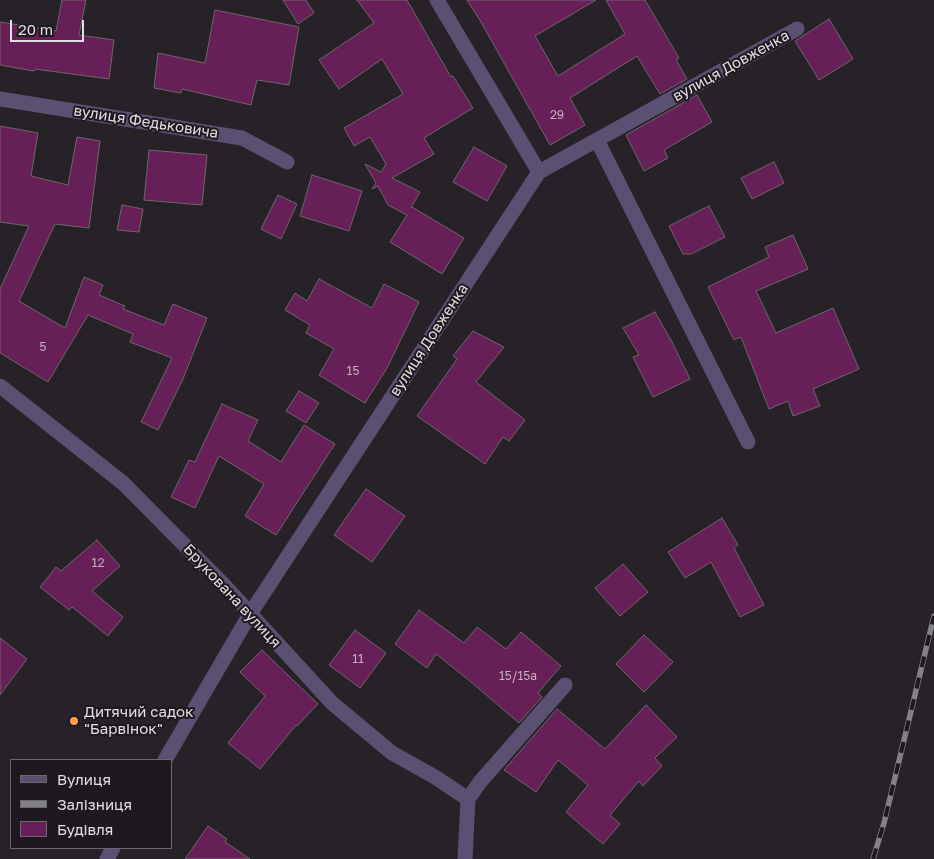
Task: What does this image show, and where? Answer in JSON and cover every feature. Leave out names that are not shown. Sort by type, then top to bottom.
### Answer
[{"type":"street","points":[[437,0],[538,172]]},
{"type":"street","name":"вулиця Довженка","points":[[166,759],[250,614],[538,172],[797,29]]},
{"type":"street","name":"вулиця Федьковича","points":[[0,99],[242,138],[287,162]]},
{"type":"street","points":[[597,140],[748,442]]},
{"type":"street","name":"Брукована вулиця","points":[[0,386],[123,483],[250,614],[332,703],[392,753],[435,777],[468,799]]},
{"type":"street","points":[[465,859],[468,799],[480,782],[566,685]]},
{"type":"building","points":[[62,0],[86,0],[79,35],[114,40],[109,79],[35,69],[34,71],[0,65],[0,22],[56,31]]},
{"type":"building","points":[[283,0],[306,0],[314,13],[298,24]]},
{"type":"building","points":[[357,0],[407,0],[451,77],[453,76],[473,108],[424,138],[434,154],[392,178],[420,192],[411,208],[464,238],[442,274],[390,242],[407,215],[388,205],[378,186],[372,189],[376,183],[365,164],[381,172],[386,164],[370,137],[354,146],[344,128],[403,94],[382,59],[339,89],[319,60],[374,23]]},
{"type":"building","points":[[467,0],[596,0],[535,36],[558,76],[625,34],[606,0],[645,0],[679,58],[676,60],[687,79],[660,94],[637,56],[570,98],[585,125],[550,145]]},
{"type":"building","points":[[215,10],[299,27],[289,85],[257,80],[251,105],[182,89],[181,93],[154,88],[158,53],[205,63]]},
{"type":"building","points":[[829,19],[853,59],[819,80],[795,41]]},
{"type":"building","points":[[697,95],[712,122],[664,150],[668,158],[644,171],[626,135]]},
{"type":"building","points":[[0,126],[38,133],[31,176],[68,185],[77,137],[100,141],[89,228],[55,224],[19,301],[65,328],[84,277],[103,285],[99,295],[125,306],[123,309],[164,325],[173,304],[207,318],[183,379],[158,430],[141,422],[172,358],[130,342],[133,334],[88,315],[48,382],[0,353],[0,289],[29,226],[0,222]]},
{"type":"building","points":[[474,147],[507,166],[487,201],[453,182]]},
{"type":"building","points":[[149,150],[207,155],[202,205],[144,200]]},
{"type":"building","points":[[774,162],[784,183],[752,199],[741,178]]},
{"type":"building","points":[[312,175],[362,191],[349,231],[300,216]]},
{"type":"building","points":[[278,195],[297,204],[281,239],[261,229]]},
{"type":"building","points":[[122,205],[143,209],[139,232],[117,230]]},
{"type":"building","points":[[709,206],[725,237],[691,254],[683,254],[669,226]]},
{"type":"building","points":[[793,235],[808,269],[756,291],[776,333],[833,308],[859,369],[813,389],[820,406],[793,416],[788,401],[769,409],[741,337],[734,340],[708,287],[769,257],[765,247]]},
{"type":"building","points":[[319,279],[372,308],[384,284],[419,302],[387,368],[365,403],[319,375],[334,349],[306,333],[310,325],[285,310],[295,293],[307,301]]},
{"type":"building","points":[[655,312],[690,379],[653,397],[633,357],[639,355],[623,328]]},
{"type":"building","points":[[473,331],[504,347],[476,382],[525,420],[509,441],[503,437],[485,464],[417,416],[457,359],[453,356]]},
{"type":"building","points":[[299,391],[319,403],[306,423],[286,411]]},
{"type":"building","points":[[222,404],[258,420],[248,441],[281,462],[304,425],[335,444],[276,535],[245,516],[264,484],[219,456],[195,508],[171,497],[189,460],[195,462]]},
{"type":"building","points":[[366,489],[405,516],[372,562],[334,535]]},
{"type":"building","points":[[722,518],[738,545],[734,548],[764,605],[740,617],[711,562],[685,578],[668,552]]},
{"type":"building","points":[[97,540],[120,566],[92,591],[123,617],[108,636],[72,607],[69,610],[40,587],[56,567],[61,571]]},
{"type":"building","points":[[623,564],[648,592],[620,616],[595,588]]},
{"type":"building","points":[[419,610],[464,643],[477,627],[506,649],[521,632],[561,666],[538,693],[542,697],[519,723],[436,654],[427,668],[395,644]]},
{"type":"building","points":[[355,630],[386,653],[360,688],[329,665]]},
{"type":"building","points":[[644,635],[673,662],[644,692],[616,664]]},
{"type":"building","points":[[0,638],[27,659],[0,695]]},
{"type":"building","points":[[262,650],[318,704],[296,725],[260,769],[228,743],[265,696],[240,672]]},
{"type":"building","points":[[646,705],[677,737],[655,758],[662,766],[643,786],[639,781],[610,815],[620,824],[603,844],[566,812],[588,785],[558,760],[536,792],[504,770],[557,709],[605,749]]},
{"type":"building","points":[[208,826],[227,839],[225,842],[250,859],[185,859]]},
{"type":"railway","points":[[873,859],[884,823],[934,616]]},
{"type":"place","name":"Дитячий садок \"Барвінок\"","points":[[74,721]]}]
